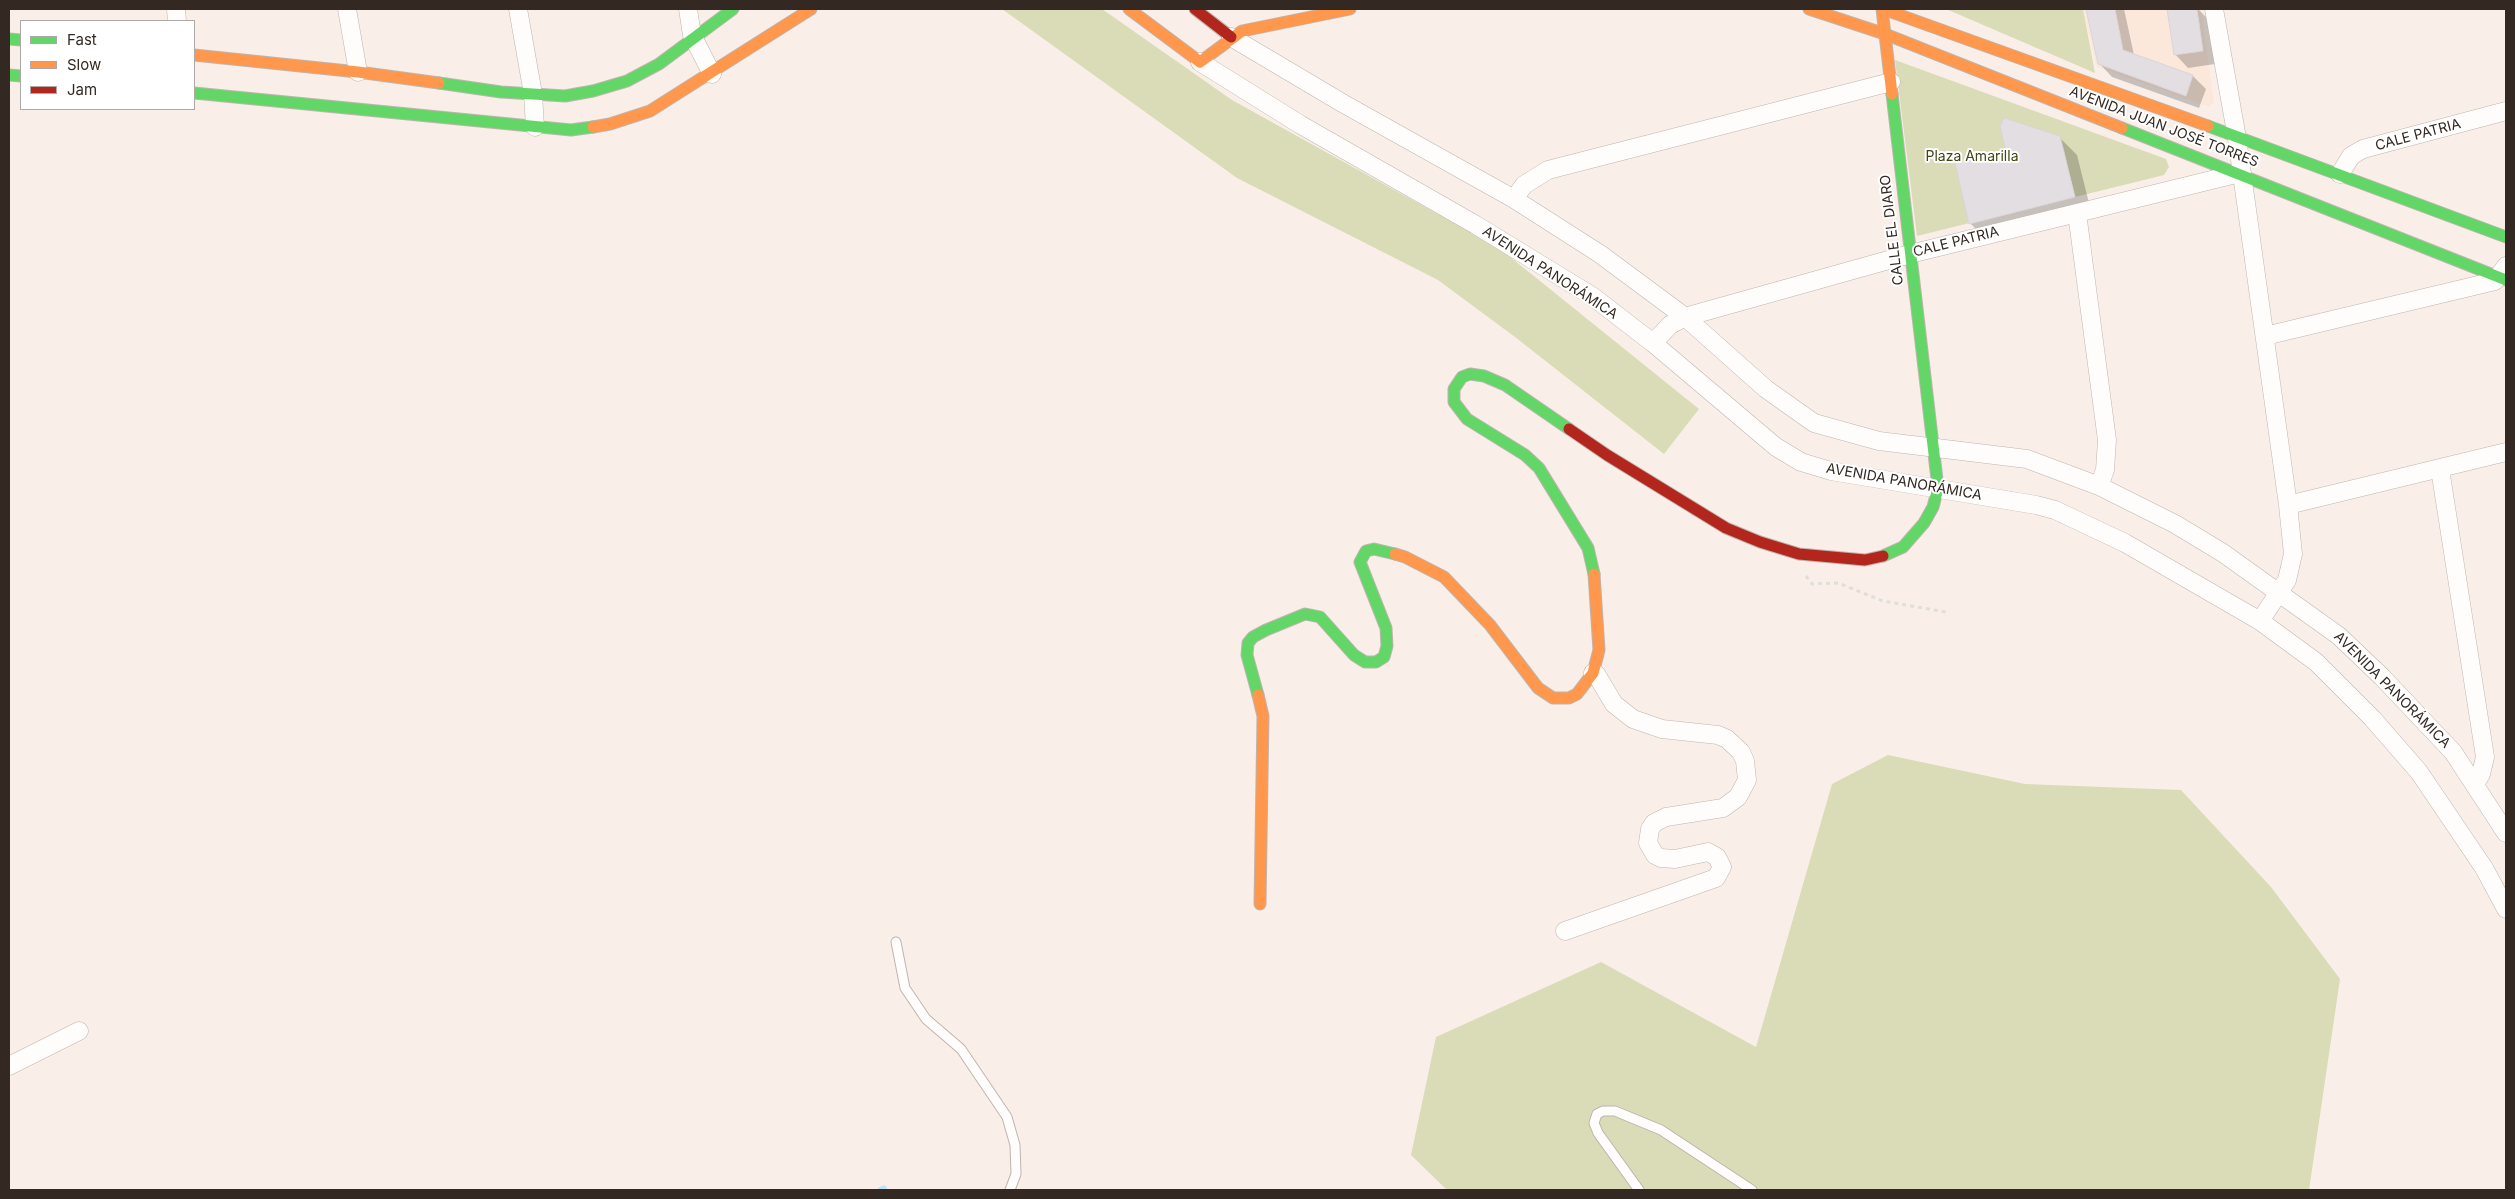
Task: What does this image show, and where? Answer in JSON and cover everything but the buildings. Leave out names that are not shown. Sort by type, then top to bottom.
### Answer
[{"type":"street","points":[[347,9],[358,72]]},
{"type":"street","points":[[518,9],[533,94],[535,127]]},
{"type":"street","points":[[688,9],[694,39],[712,74]]},
{"type":"street","points":[[195,55],[358,72],[533,94],[565,96],[593,91],[627,81],[659,64],[734,9]]},
{"type":"street","points":[[195,93],[571,130],[610,124],[650,111],[712,74],[811,9]]},
{"type":"street","points":[[1130,9],[1200,62],[1231,37],[1252,28],[1350,9]]},
{"type":"street","points":[[1195,9],[1231,37]]},
{"type":"street","name":"AVENIDA JUAN JOSÉ TORRES","points":[[1809,9],[1885,34],[2504,275]]},
{"type":"street","name":"AVENIDA JUAN JOSÉ TORRES","points":[[1882,9],[2340,174],[2506,237]]},
{"type":"street","name":"CALLE EL DIARO","points":[[1882,9],[1938,488]]},
{"type":"street","points":[[2214,9],[2237,138],[2240,173],[2266,336],[2288,505],[2292,567],[2287,580],[2260,621]]},
{"type":"street","name":"AVENIDA PANORÁMICA","points":[[1231,37],[1344,104],[1514,199],[1600,254],[1685,317],[1766,389],[1814,423],[1879,441],[2027,459],[2099,486],[2175,524],[2224,552],[2340,636],[2382,677],[2428,723],[2453,752],[2506,833]]},
{"type":"street","name":"AVENIDA PANORÁMICA","points":[[1200,62],[1301,125],[1476,225],[1592,296],[1654,344],[1776,447],[1801,462],[1831,471],[1938,488],[2055,510],[2125,543],[2260,621],[2316,662],[2372,718],[2419,772],[2484,868],[2506,909]]},
{"type":"street","points":[[1514,199],[1524,185],[1548,170],[1890,82]]},
{"type":"street","name":"CALE PATRIA","points":[[2340,174],[2351,156],[2364,149],[2506,111]]},
{"type":"street","name":"CALE PATRIA","points":[[1654,344],[1670,325],[1685,317],[1910,254],[2240,173]]},
{"type":"street","points":[[2077,213],[2107,440],[2107,458],[2099,486]]},
{"type":"street","points":[[2266,336],[2495,282],[2504,275]]},
{"type":"street","points":[[1260,904],[1263,716],[1247,655],[1248,643],[1253,637],[1266,630],[1304,614],[1314,615],[1320,617],[1354,655],[1365,662],[1376,662],[1384,657],[1388,646],[1386,628],[1360,562],[1366,551],[1374,550],[1405,557],[1444,576],[1490,625],[1538,688],[1553,698],[1569,698],[1577,694],[1589,681],[1593,673],[1599,650],[1594,575],[1588,548],[1539,468],[1518,451],[1466,419],[1454,402],[1454,389],[1462,377],[1470,374],[1484,376],[1505,384],[1607,455],[1726,528],[1760,542],[1799,554],[1865,560],[1888,555],[1903,546],[1924,523],[1933,507],[1938,488]]},
{"type":"street","points":[[2288,505],[2506,452]]},
{"type":"street","points":[[2440,469],[2485,757],[2481,774],[2475,784]]},
{"type":"street","points":[[1565,932],[1716,878],[1722,867],[1718,856],[1708,852],[1675,859],[1661,858],[1655,855],[1648,843],[1650,829],[1654,823],[1666,817],[1723,808],[1738,797],[1747,780],[1742,752],[1728,738],[1718,735],[1662,729],[1632,719],[1614,704],[1596,674],[1593,673]]},
{"type":"street","points":[[9,1066],[78,1030]]},
{"type":"lane","points":[[896,942],[905,988],[926,1019],[961,1049],[1006,1117],[1015,1144],[1016,1174],[1010,1190]]},
{"type":"lane","points":[[1638,1190],[1598,1133],[1594,1124],[1594,1117],[1603,1111],[1615,1111],[1661,1130],[1752,1190]]},
{"type":"path","points":[[1799,554],[1802,567],[1812,584],[1838,583],[1883,601],[1946,612]]},
{"type":"shaded area","points":[[2083,9],[2201,9],[2214,102],[2209,107],[2096,66]]},
{"type":"green space","points":[[1002,9],[1102,9],[1232,100],[1499,248],[1699,409],[1664,454],[1515,337],[1438,280],[1237,178]]},
{"type":"green space","points":[[1946,9],[2083,9],[2095,73]]},
{"type":"green space","name":"Plaza Amarilla","points":[[1895,60],[2166,159],[2169,167],[2164,175],[1917,236]]},
{"type":"green space","points":[[1888,755],[2025,784],[2181,790],[2271,887],[2340,979],[2309,1190],[1447,1190],[1411,1155],[1436,1037],[1601,962],[1756,1047],[1832,784]]},
{"type":"waterway","points":[[880,1190],[884,1188]]},
{"type":"traffic: fast","points":[[439,83],[501,92],[565,96],[593,91],[627,81],[659,64],[733,9]]},
{"type":"traffic: fast","points":[[9,39],[20,40]]},
{"type":"traffic: fast","points":[[9,75],[20,76]]},
{"type":"traffic: fast","points":[[195,93],[571,130],[593,127]]},
{"type":"traffic: fast","points":[[1883,556],[1903,547],[1924,523],[1933,507],[1938,488],[1892,94]]},
{"type":"traffic: fast","points":[[2208,126],[2506,237]]},
{"type":"traffic: fast","points":[[2122,128],[2506,280]]},
{"type":"traffic: fast","points":[[1569,429],[1505,385],[1484,376],[1470,374],[1462,377],[1454,389],[1454,402],[1467,419],[1525,455],[1539,468],[1588,548],[1594,574]]},
{"type":"traffic: fast","points":[[1258,695],[1247,655],[1248,643],[1253,637],[1266,630],[1305,614],[1320,617],[1354,655],[1365,662],[1376,662],[1384,657],[1387,646],[1386,628],[1360,562],[1366,551],[1374,549],[1395,554]]},
{"type":"traffic: slow","points":[[593,127],[610,124],[650,111],[811,9]]},
{"type":"traffic: slow","points":[[1129,9],[1200,62],[1242,31],[1350,9]]},
{"type":"traffic: slow","points":[[1809,9],[1885,34],[2122,128]]},
{"type":"traffic: slow","points":[[1882,9],[1892,94]]},
{"type":"traffic: slow","points":[[1883,9],[2208,126]]},
{"type":"traffic: slow","points":[[195,55],[358,72],[439,83]]},
{"type":"traffic: slow","points":[[1395,554],[1405,557],[1444,577],[1490,625],[1538,688],[1553,698],[1569,698],[1577,694],[1593,673],[1599,650],[1594,574]]},
{"type":"traffic: slow","points":[[1258,695],[1263,716],[1260,904]]},
{"type":"traffic: jam","points":[[1195,9],[1231,37]]},
{"type":"traffic: jam","points":[[1569,429],[1607,455],[1726,528],[1760,542],[1799,554],[1865,560],[1883,556]]}]
